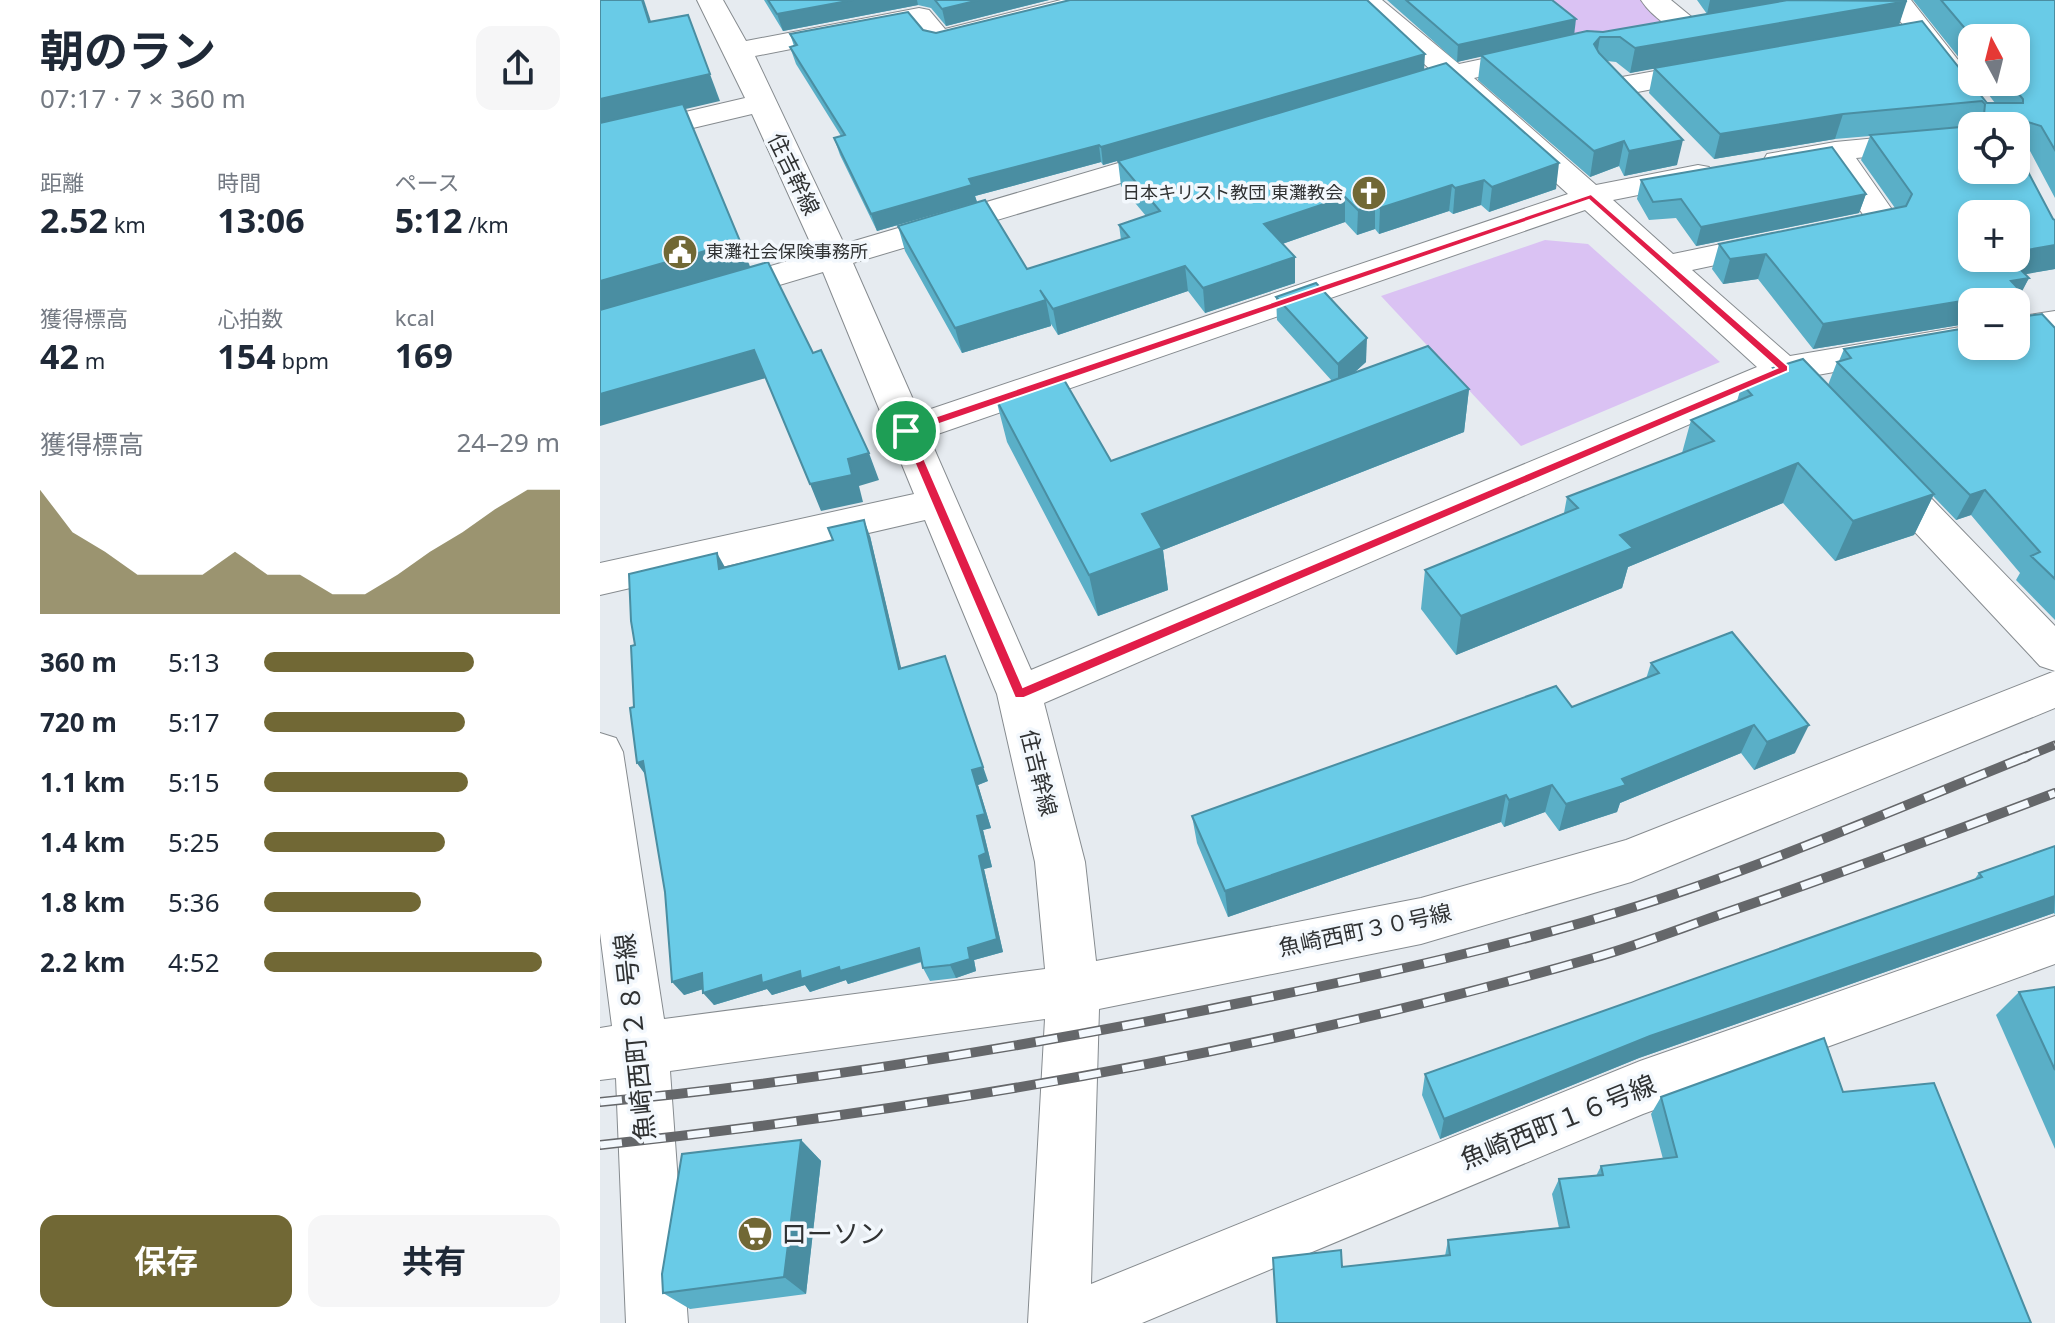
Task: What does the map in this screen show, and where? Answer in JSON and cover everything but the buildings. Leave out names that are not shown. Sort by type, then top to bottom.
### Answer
[{"type":"street","name":"住吉幹線","points":[[710,0],[738,51],[834,258],[1019,694],[1060,862],[1073,990],[1059,1323]]},
{"type":"street","points":[[1654,0],[1691,28]]},
{"type":"street","points":[[1897,0],[1977,112]]},
{"type":"street","points":[[738,51],[919,16],[939,39],[1075,2]]},
{"type":"street","points":[[1382,4],[1453,74],[1784,369],[1828,414]]},
{"type":"street","points":[[1645,36],[1721,23]]},
{"type":"street","points":[[1892,38],[1922,32]]},
{"type":"street","points":[[1376,97],[1453,74],[1569,49]]},
{"type":"street","points":[[1643,108],[1612,76],[1742,64]]},
{"type":"street","points":[[600,141],[761,103]]},
{"type":"street","points":[[906,431],[1621,187],[1719,165],[1835,151],[1958,124]]},
{"type":"street","points":[[600,328],[1208,147]]},
{"type":"street","points":[[1667,265],[1884,221],[1835,151]]},
{"type":"street","points":[[2030,326],[2055,322]]},
{"type":"street","points":[[1019,694],[1784,369],[1958,338]]},
{"type":"street","points":[[1860,449],[2055,654]]},
{"type":"street","points":[[600,579],[936,503]]},
{"type":"street","name":"魚崎西町３０号線","points":[[621,1052],[1073,990],[1421,921],[1631,860],[2055,689]]},
{"type":"street","name":"魚崎西町２８号線","points":[[600,752],[621,1052],[657,1323]]},
{"type":"street","name":"魚崎西町１６号線","points":[[1069,1323],[1640,1088],[2055,940]]},
{"type":"shaded area","points":[[1533,0],[1643,0],[1676,24],[1566,41]]},
{"type":"shaded area","points":[[1545,240],[1588,244],[1720,362],[1521,446],[1381,296]]},
{"type":"railway","points":[[2023,758],[2055,745]]},
{"type":"railway","points":[[600,1102],[843,1073],[1004,1047],[1245,1002],[1444,959],[1543,934],[1690,889],[2028,756]]},
{"type":"railway","points":[[600,1145],[976,1095],[1225,1049],[1348,1021],[1625,948],[2055,793]]},
{"type":"place","name":"日本キリスト教団 東灘教会","points":[[1369,193]]},
{"type":"place","name":"東灘社会保険事務所","points":[[680,252]]},
{"type":"place","name":"ローソン","points":[[755,1234]]},
{"type":"route","points":[[1591,197],[1784,369],[1019,694],[906,431],[1591,197]]}]
